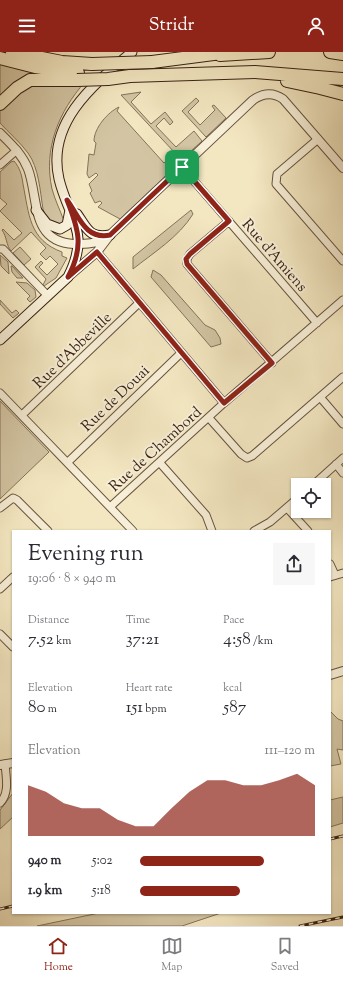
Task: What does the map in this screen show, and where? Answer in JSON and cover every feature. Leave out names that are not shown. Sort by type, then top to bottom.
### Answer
[{"type":"highway","points":[[12,52],[62,62],[92,64],[152,62],[215,55],[269,52]]},
{"type":"highway","points":[[215,55],[229,52]]},
{"type":"highway","points":[[330,52],[343,54]]},
{"type":"highway","points":[[0,58],[79,77]]},
{"type":"highway","points":[[0,104],[17,88],[30,80],[79,77],[255,72],[343,79]]},
{"type":"highway","points":[[224,73],[295,82],[343,94]]},
{"type":"highway","points":[[286,74],[343,85]]},
{"type":"main road","points":[[0,340],[68,277],[76,261],[79,244],[77,225],[59,179],[59,146],[66,123],[74,108],[86,92],[132,52]]},
{"type":"main road","points":[[36,210],[53,228],[63,229],[67,225],[69,217],[70,209],[67,200]]},
{"type":"main road","points":[[67,200],[83,225],[92,234],[101,236],[110,235]]},
{"type":"street","points":[[68,277],[97,252],[110,235],[253,100],[262,95],[270,94],[283,99],[343,168]]},
{"type":"street","points":[[0,133],[17,150],[28,170],[36,210],[41,225],[49,235],[67,244],[79,244],[98,242],[110,235]]},
{"type":"street","points":[[318,139],[277,174],[276,184],[343,261]]},
{"type":"street","points":[[0,165],[17,150]]},
{"type":"street","name":"Rue d'Amiens","points":[[182,167],[317,323]]},
{"type":"street","points":[[229,221],[190,254],[186,259],[187,264],[272,363]]},
{"type":"street","points":[[0,249],[3,249],[47,295]]},
{"type":"street","points":[[97,252],[224,403]]},
{"type":"street","name":"Rue de Chambord","points":[[110,507],[160,464],[224,403],[343,300]]},
{"type":"street","name":"Rue d'Abbeville","points":[[22,415],[139,303]]},
{"type":"street","name":"Rue de Douai","points":[[68,462],[181,353]]},
{"type":"street","points":[[209,418],[247,458],[252,456],[343,377]]},
{"type":"street","points":[[0,393],[132,530]]},
{"type":"street","points":[[320,397],[343,424]]},
{"type":"street","points":[[321,478],[343,458]]},
{"type":"street","points":[[160,464],[206,515],[212,530]]},
{"type":"street","points":[[336,464],[343,473]]},
{"type":"street","points":[[0,508],[8,500],[13,498],[47,530]]},
{"type":"street","points":[[256,530],[270,522],[291,504]]},
{"type":"street","points":[[287,508],[307,530]]},
{"type":"street","points":[[333,576],[343,573]]},
{"type":"street","points":[[0,589],[12,578]]},
{"type":"street","points":[[0,634],[12,646]]},
{"type":"street","points":[[331,675],[343,671]]},
{"type":"street","points":[[0,803],[6,795],[7,789],[6,764]]},
{"type":"shaded area","points":[[0,63],[63,76],[40,77],[0,100]]},
{"type":"shaded area","points":[[85,82],[68,105],[55,131],[50,159],[50,174],[52,189],[64,221],[62,224],[54,226],[45,215],[43,209],[35,166],[32,159],[22,145],[0,123],[0,107],[24,85]]},
{"type":"shaded area","points":[[141,92],[131,102],[151,124],[165,112],[173,122],[170,125],[164,118],[156,126],[176,147],[194,131],[202,141],[178,163],[172,156],[175,153],[121,95]]},
{"type":"shaded area","points":[[196,98],[199,101],[188,112],[200,125],[215,110],[212,106],[214,105],[226,118],[206,137],[182,111]]},
{"type":"shaded area","points":[[119,107],[117,111],[164,163],[167,160],[174,168],[120,219],[98,207],[102,203],[100,201],[95,203],[90,193],[92,191],[89,184],[98,175],[96,173],[89,178],[87,174],[89,154],[94,155],[96,131],[102,121]]},
{"type":"shaded area","points":[[14,161],[18,166],[22,178],[32,225],[43,241],[62,252],[62,256],[67,258],[56,278],[44,286],[43,285],[46,279],[35,267],[41,261],[43,263],[39,267],[47,275],[58,264],[50,256],[46,260],[40,254],[46,248],[31,232],[11,251],[2,230],[3,229],[14,240],[22,233],[0,211],[7,204],[0,198],[0,172]]},
{"type":"shaded area","points":[[191,210],[193,214],[181,230],[133,269],[133,257]]},
{"type":"shaded area","points":[[20,247],[31,259],[24,265],[13,253]]},
{"type":"shaded area","points":[[0,255],[8,262],[9,274],[1,266]]},
{"type":"shaded area","points":[[11,266],[23,278],[17,278],[12,272]]},
{"type":"shaded area","points":[[153,270],[161,275],[205,325],[215,330],[220,338],[221,344],[211,347],[151,277]]},
{"type":"shaded area","points":[[16,282],[27,283],[35,290],[36,297],[30,302],[27,299],[30,296]]},
{"type":"shaded area","points":[[0,300],[12,313],[16,310],[19,313],[13,318],[0,304]]},
{"type":"shaded area","points":[[0,401],[49,452],[0,499]]},
{"type":"shaded area","points":[[331,712],[338,719],[343,721],[343,750],[337,749],[341,764],[331,766]]},
{"type":"shaded area","points":[[12,794],[12,818],[0,829],[0,810]]},
{"type":"shaded area","points":[[343,797],[343,823],[331,827],[331,800]]},
{"type":"shaded area","points":[[94,914],[218,914],[182,926],[37,926]]},
{"type":"railway","points":[[331,839],[343,836]]},
{"type":"railway","points":[[0,909],[12,906]]},
{"type":"railway","points":[[300,926],[343,917]]},
{"type":"route","points":[[182,167],[229,221],[190,254],[186,259],[187,264],[272,363],[224,403],[97,252],[68,277],[76,261],[79,244],[77,225],[67,200],[88,231],[95,235],[110,235],[182,167]]}]
